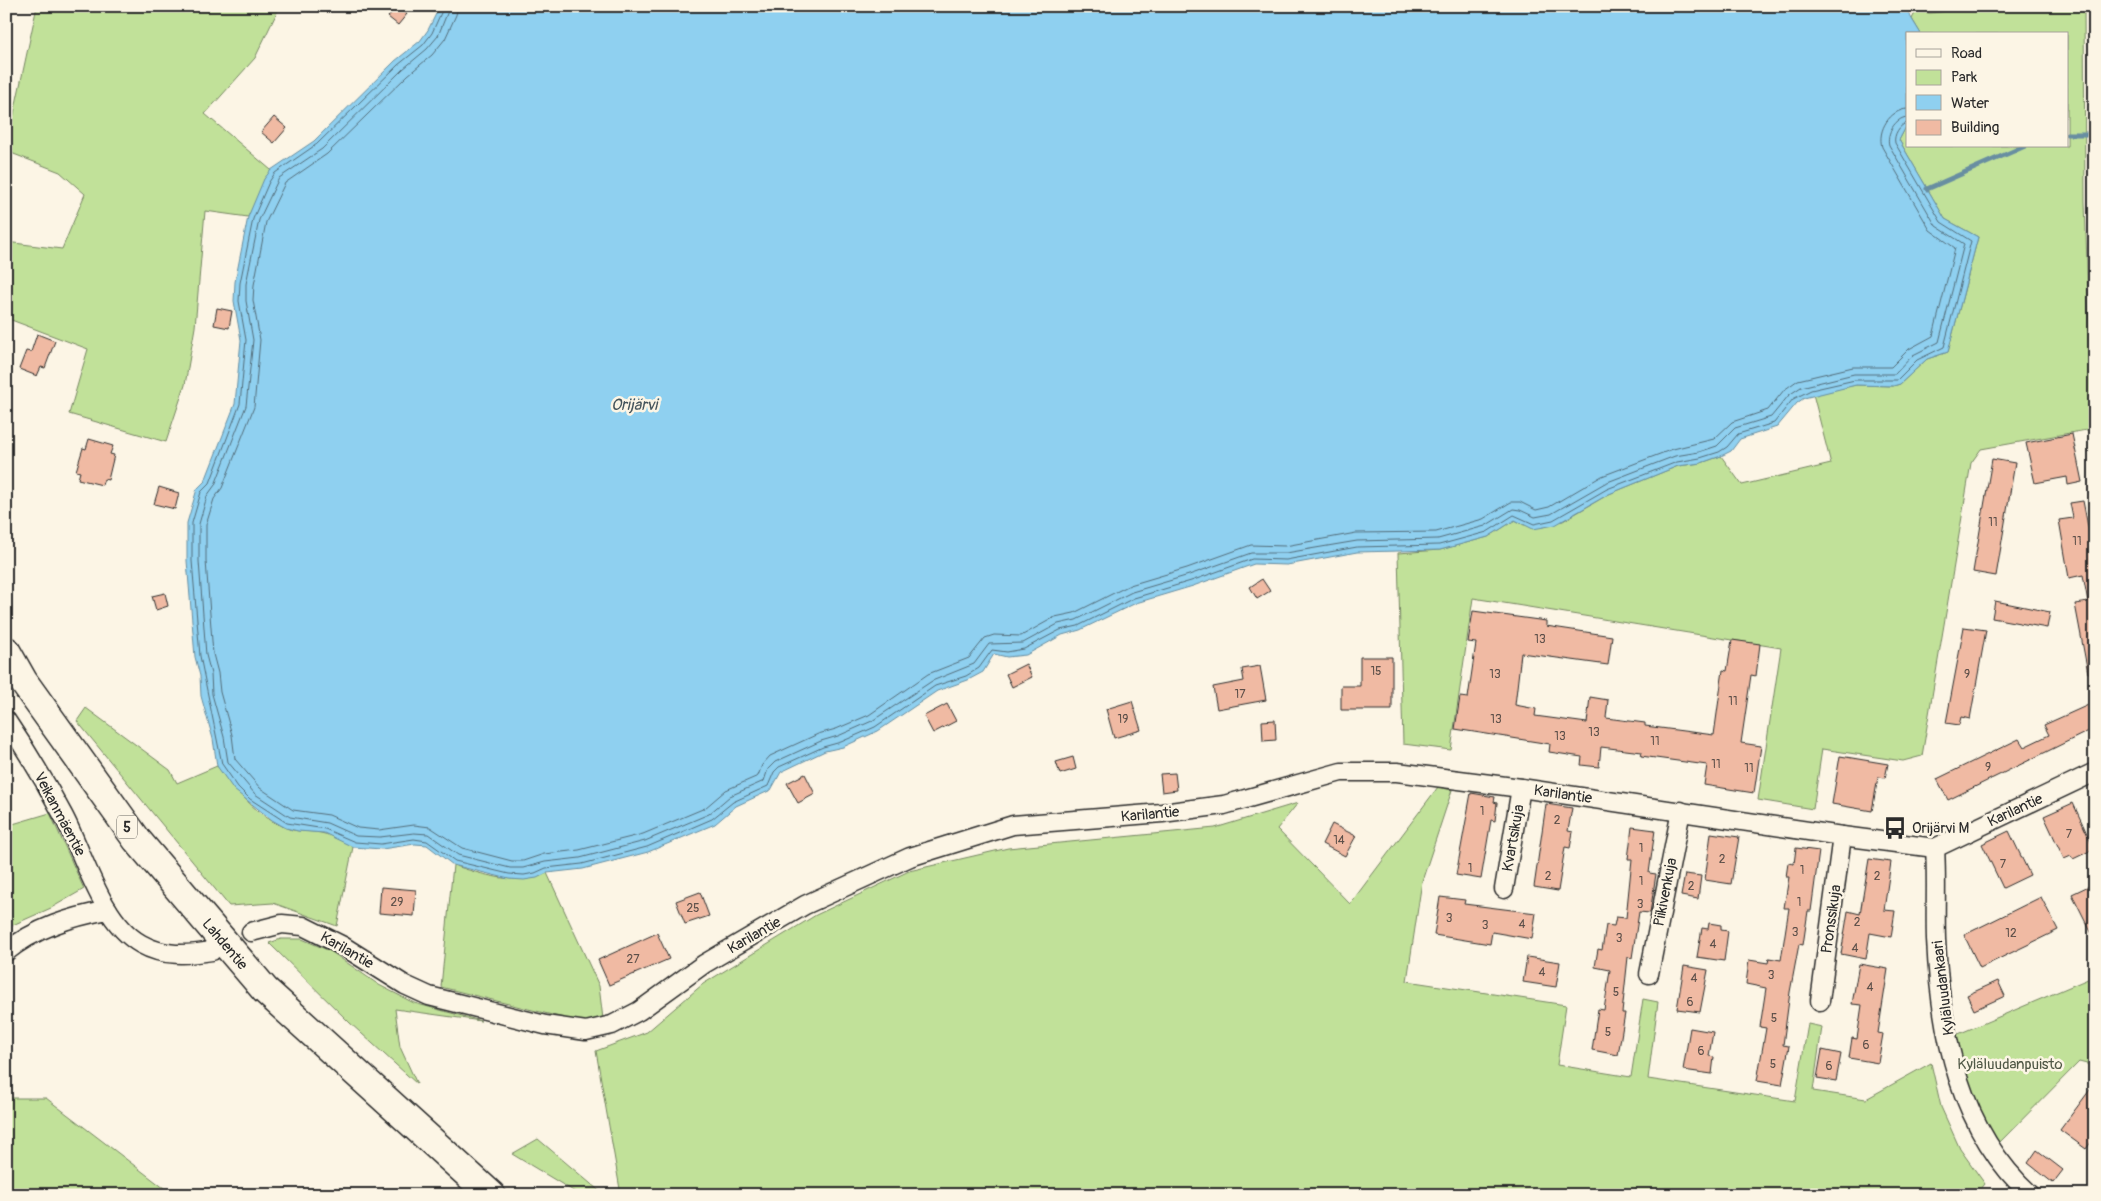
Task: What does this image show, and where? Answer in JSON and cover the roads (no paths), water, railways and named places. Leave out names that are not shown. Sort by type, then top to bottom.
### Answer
[{"type":"highway","name":"Lahdentie","points":[[6,651],[23,682],[136,840],[265,990],[491,1195]]},
{"type":"street","name":"Veikanmäentie","points":[[6,720],[64,816],[108,910]]},
{"type":"street","name":"Karilantie","points":[[251,932],[282,924],[303,926],[343,946],[405,985],[429,996],[545,1025],[586,1031],[612,1025],[639,1011],[704,964],[805,905],[910,857],[1012,825],[1162,814],[1224,806],[1341,772],[1397,772],[1522,788],[1935,848],[2095,772]]},
{"type":"street","name":"Kvartsikuja","points":[[1504,889],[1522,788]]},
{"type":"street","name":"Piikivenkuja","points":[[1649,974],[1681,811]]},
{"type":"street","name":"Pronssikuja","points":[[1820,1001],[1842,836]]},
{"type":"street","name":"Kyläluudankaari","points":[[1935,848],[1936,940],[1944,1013],[1956,1077],[1974,1123],[2009,1176],[2031,1195]]},
{"type":"street","points":[[6,952],[36,932],[79,915],[108,910],[123,929],[140,944],[162,953],[184,955],[212,951]]},
{"type":"water","name":"Orijärvi","points":[[440,6],[1904,6],[1920,32],[1906,32],[1906,127],[1899,140],[1945,219],[1978,237],[1948,352],[1927,359],[1900,384],[1893,386],[1856,385],[1804,398],[1797,403],[1777,427],[1740,439],[1731,451],[1701,463],[1678,466],[1609,494],[1555,525],[1533,529],[1515,520],[1488,537],[1440,550],[1357,552],[1287,565],[1254,564],[1193,586],[1136,603],[1080,630],[1062,635],[1026,655],[1007,657],[994,654],[983,672],[968,680],[937,691],[878,731],[843,747],[825,751],[781,772],[771,790],[736,806],[715,824],[648,852],[583,869],[547,873],[537,878],[524,880],[509,879],[453,865],[427,845],[415,844],[382,849],[353,847],[324,833],[286,828],[272,820],[234,790],[217,766],[213,739],[201,696],[200,676],[195,657],[187,561],[187,523],[197,489],[205,481],[235,404],[241,340],[234,301],[235,282],[248,217],[264,179],[271,170],[314,141],[395,61],[420,41]]},
{"type":"waterway","points":[[2068,134],[2087,134]]},
{"type":"waterway","points":[[1927,189],[2020,148]]},
{"type":"place","name":"Orijärvi M","points":[[1895,828]]},
{"type":"park label","name":"Kyläluudanpuisto","points":[[2010,1064]]}]
